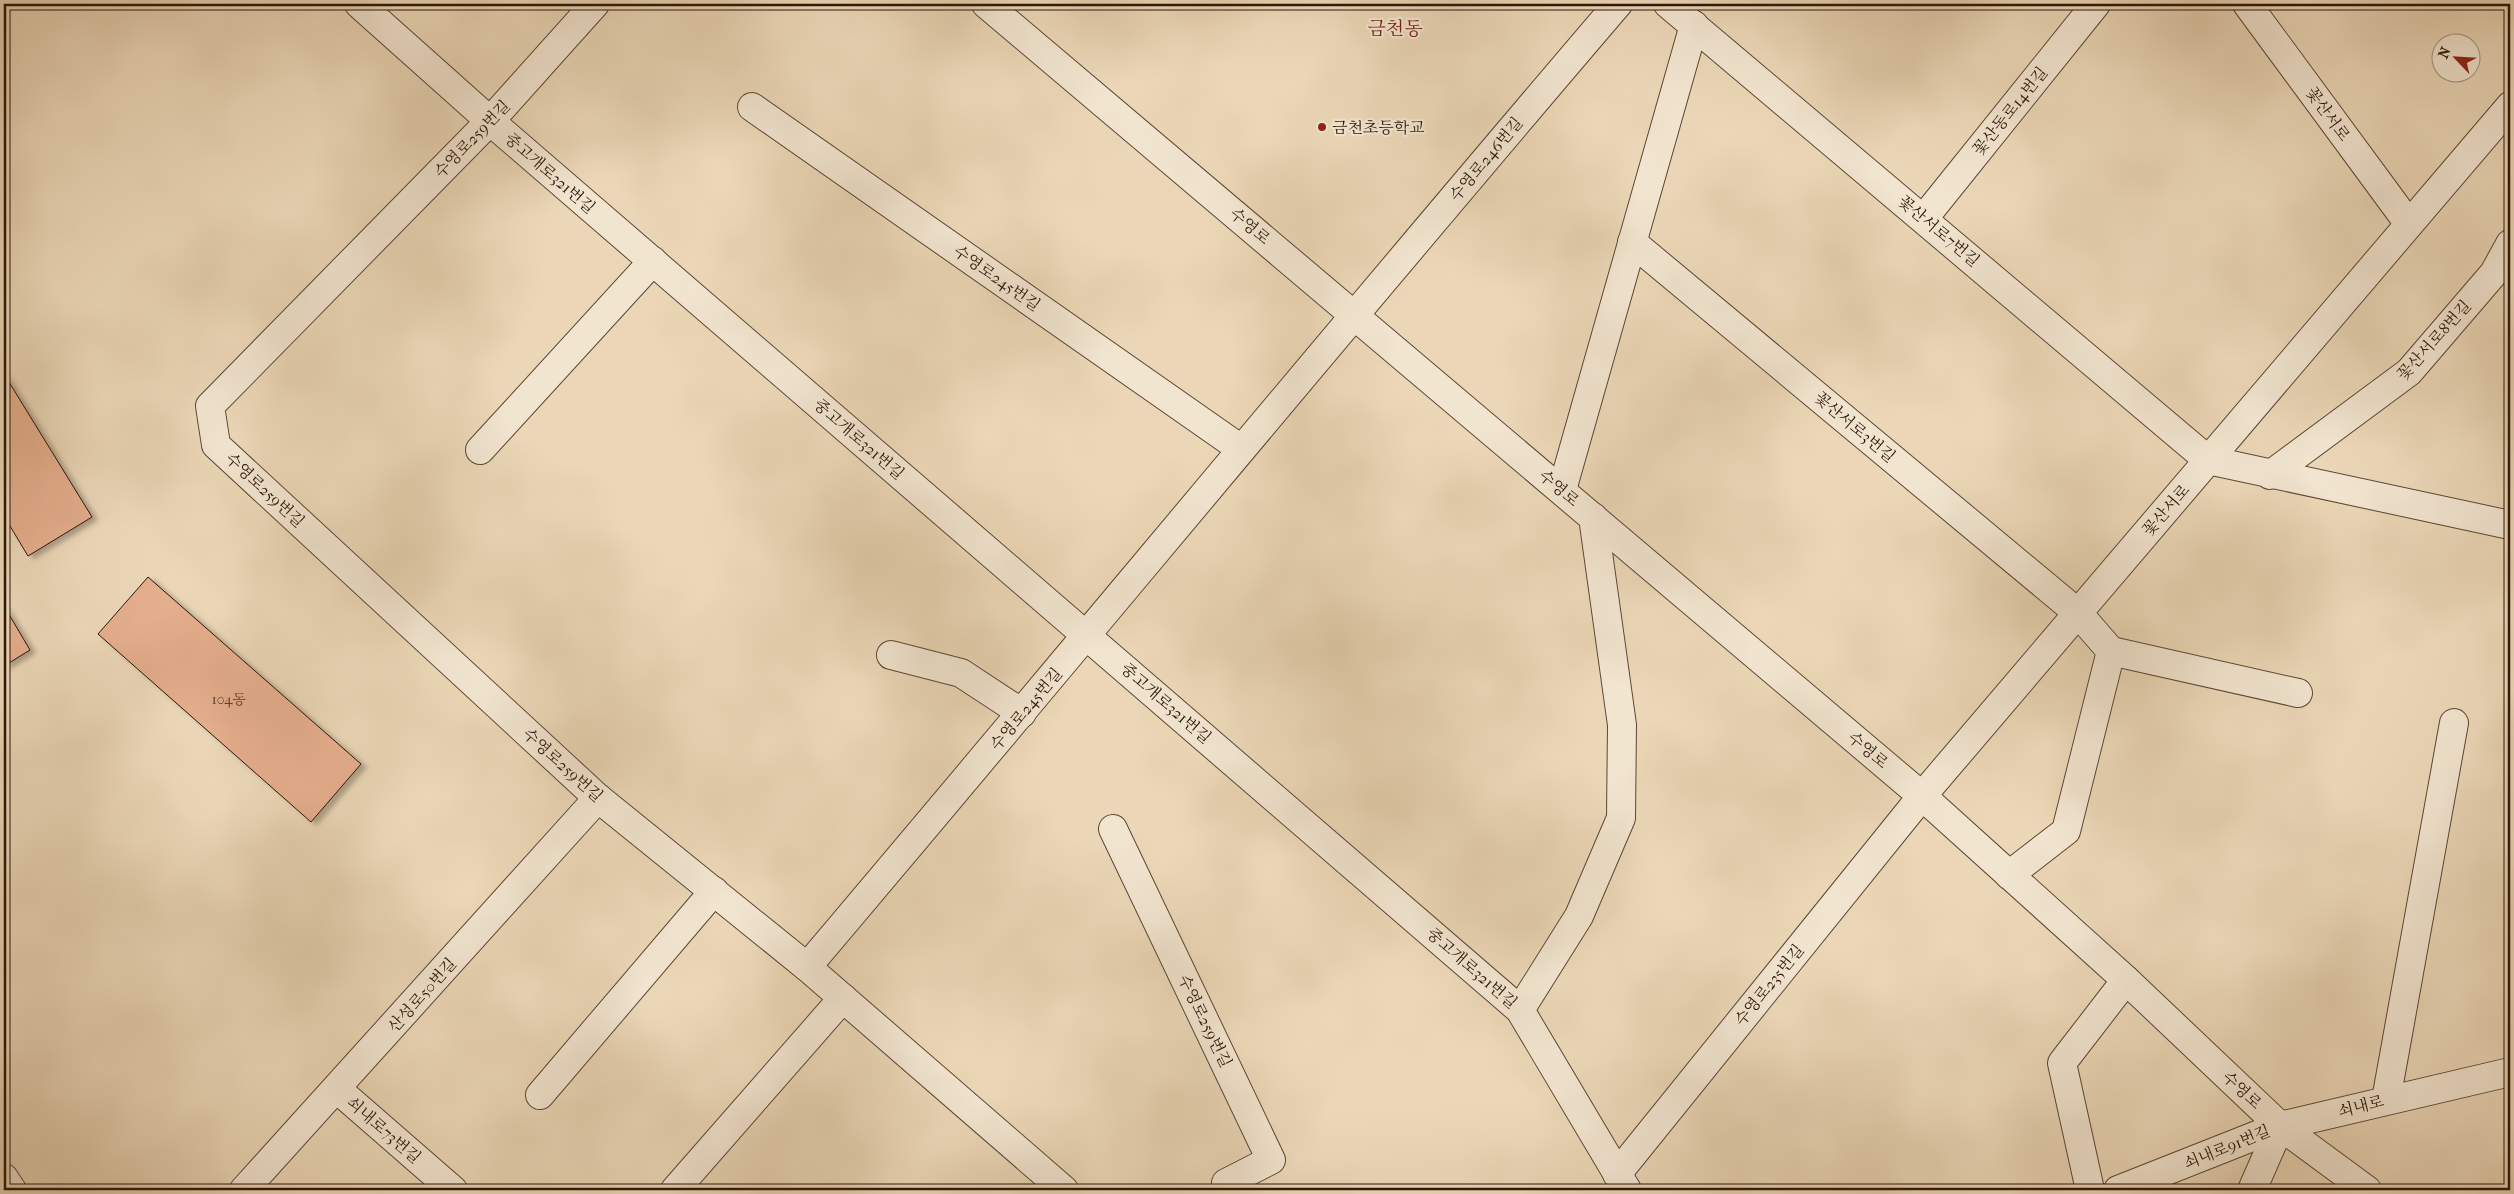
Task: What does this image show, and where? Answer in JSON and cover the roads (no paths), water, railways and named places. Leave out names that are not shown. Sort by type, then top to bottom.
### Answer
[{"type":"street","name":"중고개로321번길","points":[[359,4],[490,121],[1520,1010],[1622,1182]]},
{"type":"street","name":"수영로259번길","points":[[595,4],[490,121],[210,406],[216,445],[598,798],[807,967],[1064,1190]]},
{"type":"street","name":"수영로","points":[[986,4],[1922,796],[2126,980],[2280,1126],[2367,1190]]},
{"type":"street","name":"수영로246번길","points":[[1353,314],[1618,4]]},
{"type":"street","name":"꽃산서로7번길","points":[[1668,4],[1924,218],[2208,460]]},
{"type":"street","name":"꽃산동로14번길","points":[[1924,218],[2096,4]]},
{"type":"street","name":"꽃산서로","points":[[2246,4],[2409,224]]},
{"type":"street","points":[[1562,490],[1694,25]]},
{"type":"street","name":"꽃산서로","points":[[1922,796],[2510,106]]},
{"type":"street","name":"수영로245번길","points":[[752,107],[1241,449]]},
{"type":"street","name":"꽃산서로3번길","points":[[1632,242],[2078,612],[2111,651]]},
{"type":"street","name":"꽃산서로8번길","points":[[2270,475],[2409,372],[2494,273],[2510,244]]},
{"type":"street","points":[[480,450],[653,261]]},
{"type":"street","name":"수영로245번길","points":[[807,967],[1088,636],[1353,314]]},
{"type":"street","points":[[2208,460],[2270,475],[2510,525]]},
{"type":"street","points":[[1520,1010],[1579,916],[1621,818],[1622,725],[1594,517]]},
{"type":"street","points":[[2009,875],[2066,831],[2111,651],[2298,693]]},
{"type":"street","points":[[891,654],[961,673],[1022,713]]},
{"type":"street","points":[[2386,1100],[2454,723]]},
{"type":"street","name":"수영로235번길","points":[[1622,1182],[1922,796]]},
{"type":"street","name":"산성로50번길","points":[[244,1190],[598,798]]},
{"type":"street","name":"수영로259번길","points":[[1113,829],[1271,1160],[1226,1183],[1229,1190]]},
{"type":"street","points":[[540,1096],[714,891]]},
{"type":"street","points":[[2090,1190],[2062,1063],[2126,980]]},
{"type":"street","points":[[675,1190],[843,998]]},
{"type":"street","name":"쇠내로","points":[[2280,1126],[2510,1072]]},
{"type":"street","name":"쇠내로73번길","points":[[337,1089],[453,1190]]},
{"type":"street","points":[[2252,1190],[2280,1126]]},
{"type":"street","name":"쇠내로91번길","points":[[2118,1190],[2280,1126]]},
{"type":"street","points":[[4,1178],[12,1190]]},
{"type":"place","name":"금천초등학교","points":[[1322,127]]},
{"type":"district","name":"금천동","points":[[1395,29]]}]
